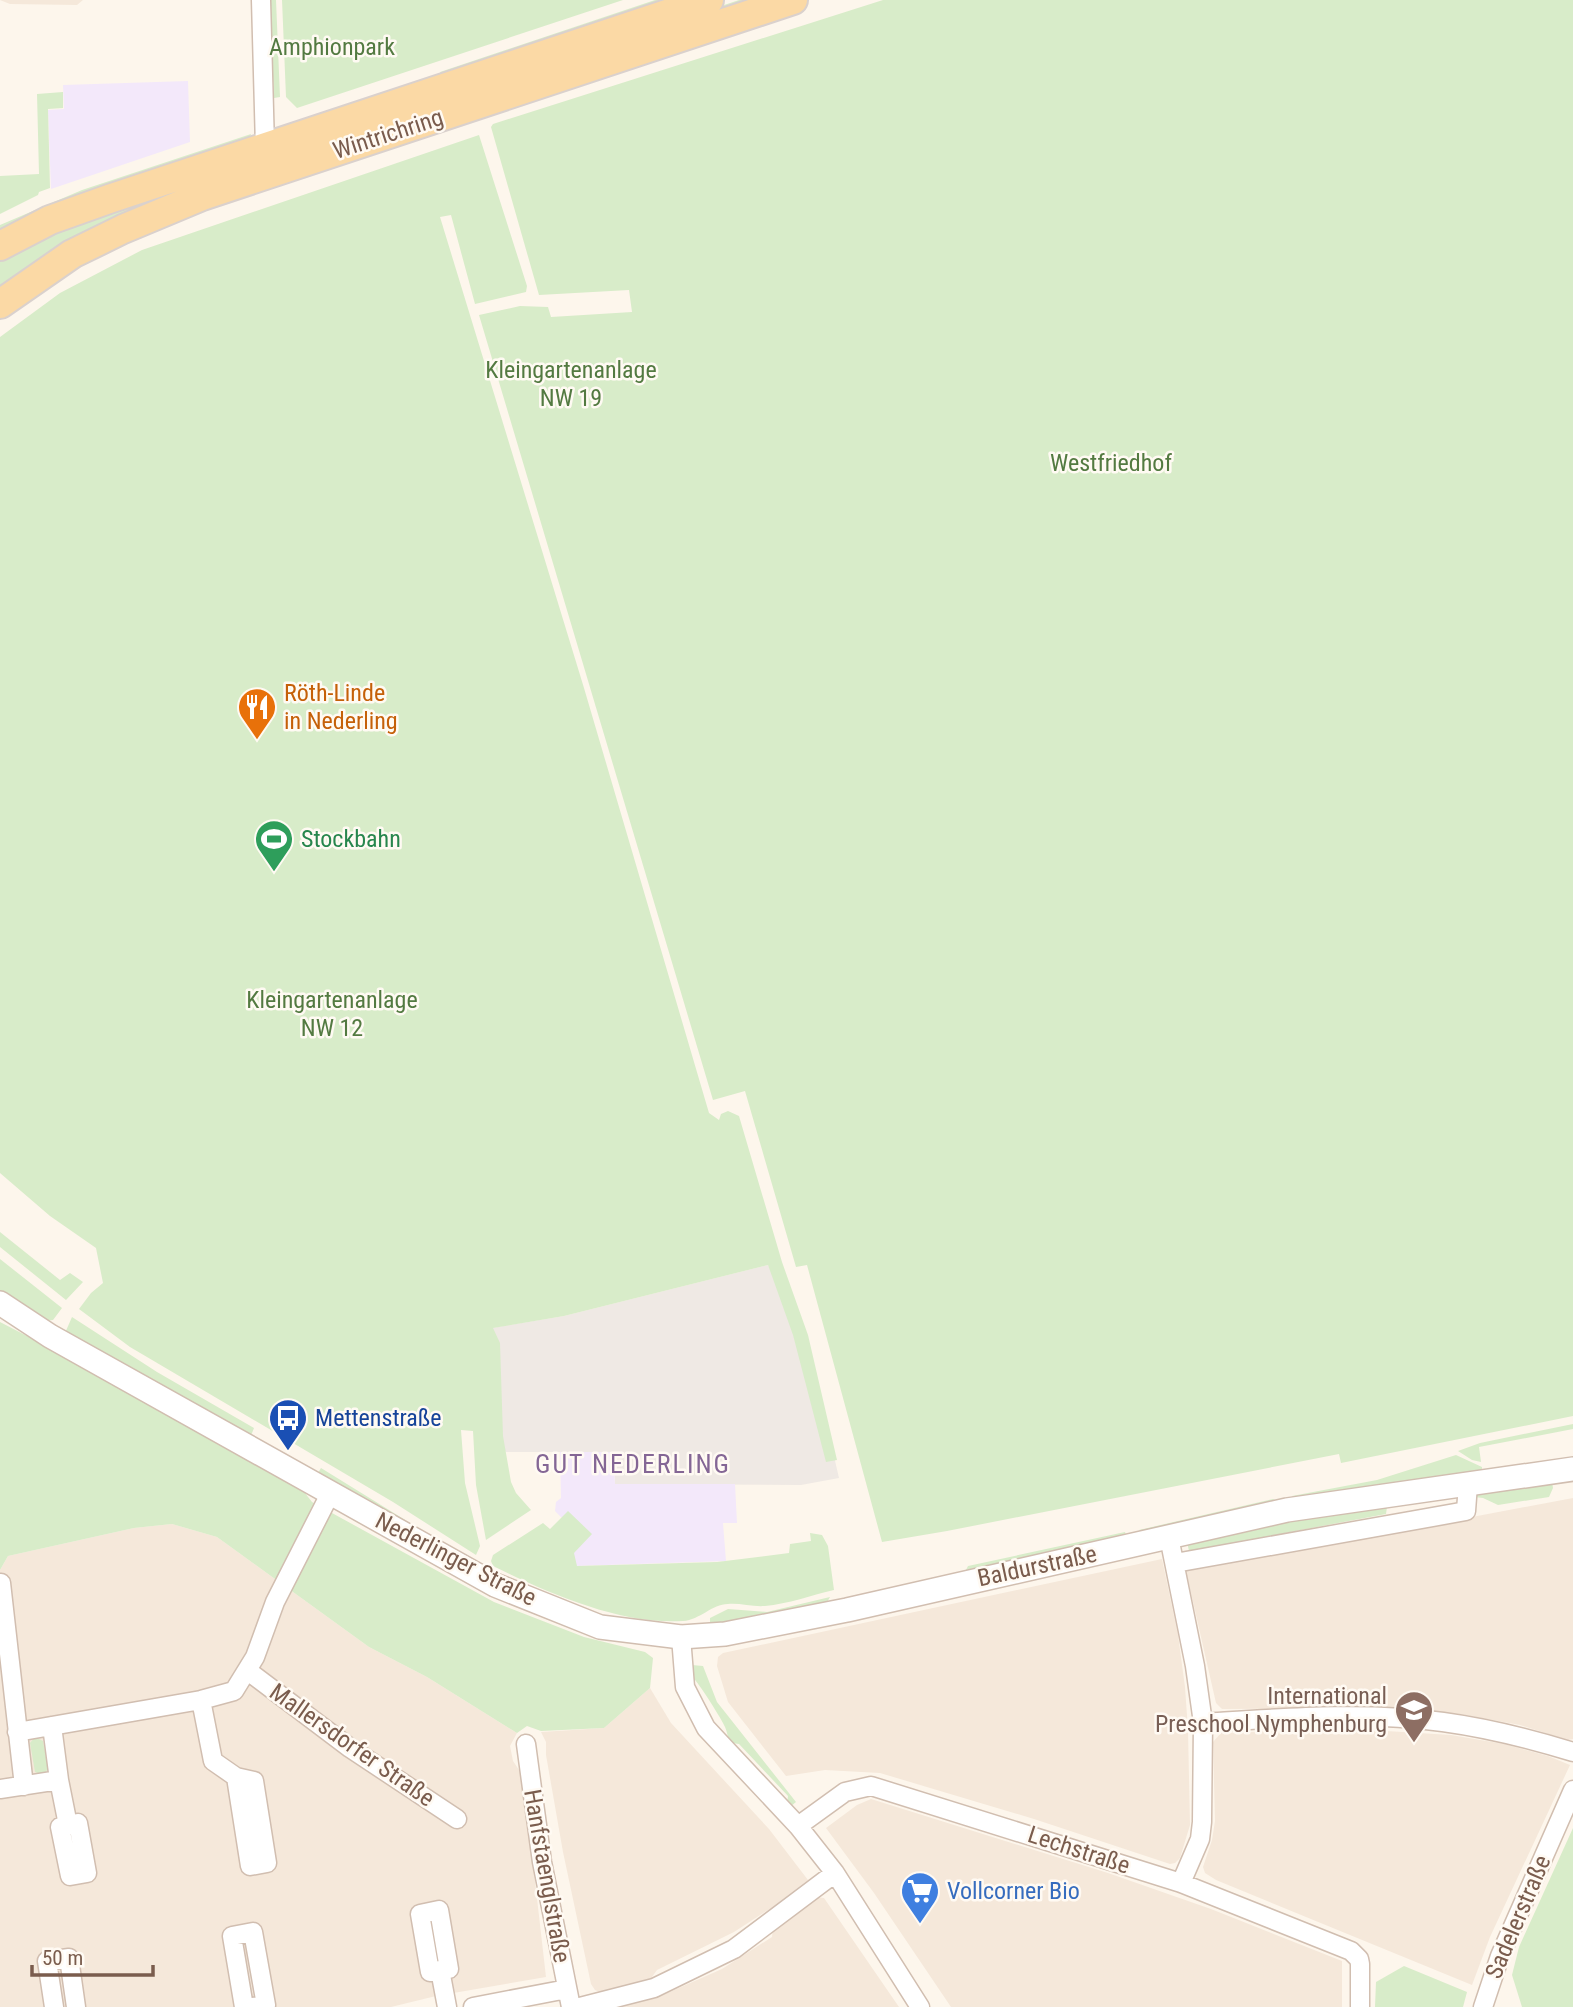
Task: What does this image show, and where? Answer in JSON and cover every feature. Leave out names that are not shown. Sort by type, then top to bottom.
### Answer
[{"type":"main road","name":"Wintrichring","points":[[0,246],[50,220],[265,146],[709,0]]},
{"type":"main road","name":"Wintrichring","points":[[0,304],[72,254],[202,195],[793,0]]},
{"type":"street","points":[[261,0],[265,146]]},
{"type":"street","name":"Nederlinger Straße","points":[[0,1303],[50,1336],[495,1585],[600,1627],[681,1637]]},
{"type":"street","name":"Baldurstraße","points":[[681,1637],[725,1634],[847,1609],[1287,1510],[1573,1469]]},
{"type":"street","points":[[1175,1563],[1466,1511],[1468,1484]]},
{"type":"street","points":[[17,1732],[201,1700],[234,1691],[255,1657],[275,1602],[331,1492]]},
{"type":"street","points":[[1393,1495],[1397,1522]]},
{"type":"street","points":[[1169,1537],[1195,1666],[1203,1723],[1200,1839],[1181,1883]]},
{"type":"street","points":[[1,1583],[24,1786]]},
{"type":"street","points":[[681,1637],[685,1687],[706,1728],[798,1826],[835,1873],[920,2007]]},
{"type":"street","name":"Mallersdorfer Straße","points":[[247,1671],[349,1748],[457,1819]]},
{"type":"street","points":[[201,1700],[213,1760],[236,1777]]},
{"type":"street","points":[[1203,1723],[1372,1717],[1429,1721],[1511,1735],[1573,1752]]},
{"type":"street","points":[[52,1726],[68,1825]]},
{"type":"street","name":"Hanfstaenglstraße","points":[[526,1744],[542,1862],[569,1998]]},
{"type":"street","points":[[0,1789],[59,1780]]},
{"type":"street","name":"Lechstraße","points":[[798,1826],[845,1792],[871,1786],[1181,1883],[1351,1951],[1359,1959],[1360,2007]]},
{"type":"street","name":"Sadelerstraße","points":[[1483,2007],[1500,1956],[1573,1790]]},
{"type":"street","points":[[580,2007],[654,1988],[734,1950],[835,1873]]},
{"type":"street","points":[[54,2007],[47,1961],[69,1958],[76,2007]]},
{"type":"street","points":[[440,1970],[447,2007]]},
{"type":"street","points":[[473,2007],[569,1998]]},
{"type":"shaded area","points":[[0,0],[83,0],[77,5],[10,4]]},
{"type":"shaded area","points":[[188,81],[190,142],[51,189],[48,110],[64,109],[63,85]]},
{"type":"shaded area","points":[[768,1265],[806,1335],[839,1478],[801,1485],[615,1484],[613,1452],[506,1452],[478,1430],[473,1331],[564,1316]]},
{"type":"shaded area","points":[[560,1452],[613,1452],[615,1484],[735,1484],[737,1523],[723,1523],[726,1561],[576,1566],[550,1530],[562,1518],[555,1511],[556,1502],[561,1498]]},
{"type":"shaded area","points":[[1573,1498],[1573,1739],[1568,1740],[1520,1725],[1409,1708],[1222,1709],[1216,1703],[1186,1571]]},
{"type":"shaded area","points":[[172,1524],[217,1537],[369,1647],[427,1677],[517,1733],[510,1746],[513,1761],[523,1776],[546,1977],[436,1996],[391,2007],[0,2007],[0,1570],[8,1556],[134,1528]]},
{"type":"shaded area","points":[[1162,1559],[1178,1635],[1188,1730],[1190,1825],[1180,1858],[1175,1863],[1170,1864],[1034,1819],[880,1773],[825,1770],[786,1776],[728,1702],[717,1666],[718,1657],[723,1653]]},
{"type":"shaded area","points":[[650,1688],[671,1723],[769,1829],[808,1880],[734,1932],[657,1970],[649,1981],[600,1992],[591,1984],[563,1852],[546,1742],[541,1732],[604,1728]]},
{"type":"shaded area","points":[[1386,1731],[1451,1735],[1504,1744],[1570,1765],[1490,1937],[1472,1985],[1216,1880],[1205,1873],[1203,1867],[1215,1821],[1213,1742],[1221,1733]]},
{"type":"shaded area","points":[[871,1799],[1108,1873],[1211,1909],[1342,1961],[1342,2007],[951,2007],[874,1893],[826,1828],[857,1805]]},
{"type":"shaded area","points":[[815,1897],[824,1898],[899,2007],[617,2007],[656,1998],[722,1969],[772,1937],[773,1928]]},
{"type":"green space","points":[[269,0],[276,0],[280,97],[274,98]]},
{"type":"green space","name":"Amphionpark","points":[[282,0],[623,0],[297,108],[286,97]]},
{"type":"green space","points":[[655,0],[671,0],[442,76],[440,72]]},
{"type":"green space","points":[[739,0],[757,0],[575,60],[0,288],[0,256],[39,236]]},
{"type":"green space","name":"Westfriedhof","points":[[883,0],[1573,0],[1573,1416],[1341,1463],[1339,1454],[882,1542],[807,1265],[796,1267],[745,1091],[713,1100],[479,315],[520,306],[548,307],[551,317],[632,312],[629,290],[539,295],[491,127],[493,124]]},
{"type":"green space","points":[[63,92],[63,108],[48,109],[50,188],[0,214],[0,176],[39,174],[37,94]]},
{"type":"green space","points":[[251,134],[250,138],[0,231],[0,225],[82,190]]},
{"type":"green space","name":"Kleingartenanlage NW 12","points":[[479,135],[527,286],[526,292],[475,304],[451,215],[440,217],[584,688],[709,1113],[719,1120],[721,1114],[728,1111],[739,1116],[782,1262],[808,1335],[837,1460],[826,1462],[793,1335],[768,1265],[564,1316],[493,1328],[500,1343],[503,1436],[511,1482],[516,1493],[531,1510],[486,1540],[476,1485],[473,1431],[461,1430],[465,1483],[480,1546],[476,1555],[393,1502],[130,1347],[79,1309],[103,1283],[96,1248],[50,1216],[0,1173],[0,337],[60,293],[142,250]]},
{"type":"green space","points":[[0,1232],[60,1280],[70,1273],[83,1282],[66,1300],[0,1247]]},
{"type":"green space","points":[[0,1259],[62,1308],[53,1320],[44,1321],[0,1292]]},
{"type":"green space","points":[[72,1317],[157,1372],[254,1428],[250,1438],[65,1333]]},
{"type":"green space","points":[[0,1322],[79,1363],[305,1493],[312,1502],[494,1602],[584,1637],[645,1652],[653,1658],[650,1688],[604,1728],[541,1731],[527,1726],[517,1733],[427,1677],[369,1647],[217,1537],[172,1524],[134,1528],[8,1556],[0,1570]]},
{"type":"green space","points":[[1573,1424],[1573,1429],[1479,1447],[1481,1462],[1458,1451],[1480,1443]]},
{"type":"green space","points":[[1456,1455],[1482,1467],[1482,1471],[1294,1499],[1292,1496],[1377,1480]]},
{"type":"green space","points":[[321,1468],[436,1539],[435,1542],[318,1473]]},
{"type":"green space","points":[[1552,1482],[1553,1488],[1549,1497],[1498,1505],[1474,1497],[1475,1493]]},
{"type":"green space","points":[[1273,1499],[1277,1501],[1141,1532],[1139,1530]]},
{"type":"green space","points":[[1387,1507],[1386,1514],[1189,1551],[1187,1542],[1286,1520]]},
{"type":"green space","points":[[568,1511],[592,1534],[574,1553],[577,1566],[717,1562],[789,1553],[790,1544],[811,1541],[810,1533],[822,1535],[828,1546],[834,1590],[774,1605],[722,1605],[689,1620],[659,1621],[634,1618],[585,1605],[537,1587],[493,1566],[493,1555],[543,1523],[550,1529]]},
{"type":"green space","points":[[1125,1532],[1126,1535],[966,1570],[968,1566]]},
{"type":"green space","points":[[830,1597],[826,1604],[710,1626],[710,1618],[728,1609],[767,1612]]},
{"type":"green space","points":[[692,1665],[703,1666],[717,1702],[796,1802],[791,1806],[787,1803],[788,1796],[739,1744],[730,1741],[720,1717],[693,1678]]},
{"type":"green space","points":[[35,1737],[43,1741],[48,1769],[43,1775],[35,1772],[30,1743]]},
{"type":"green space","points":[[1573,1828],[1573,2007],[1522,2007],[1512,1975],[1519,1947]]},
{"type":"green space","points":[[1404,1966],[1467,1992],[1463,2007],[1375,2007],[1376,1982]]},
{"type":"place","name":"Röth-Linde in Nederling","points":[[257,741]]},
{"type":"place","name":"Stockbahn","points":[[274,873]]},
{"type":"place","name":"Mettenstraße","points":[[288,1452]]},
{"type":"place","name":"International Preschool Nymphenburg","points":[[1414,1744]]},
{"type":"place","name":"Vollcorner Bio","points":[[920,1925]]},
{"type":"district","name":"GUT NEDERLING","points":[[633,1464]]},
{"type":"park label","name":"Kleingartenanlage NW 19","points":[[571,384]]}]
